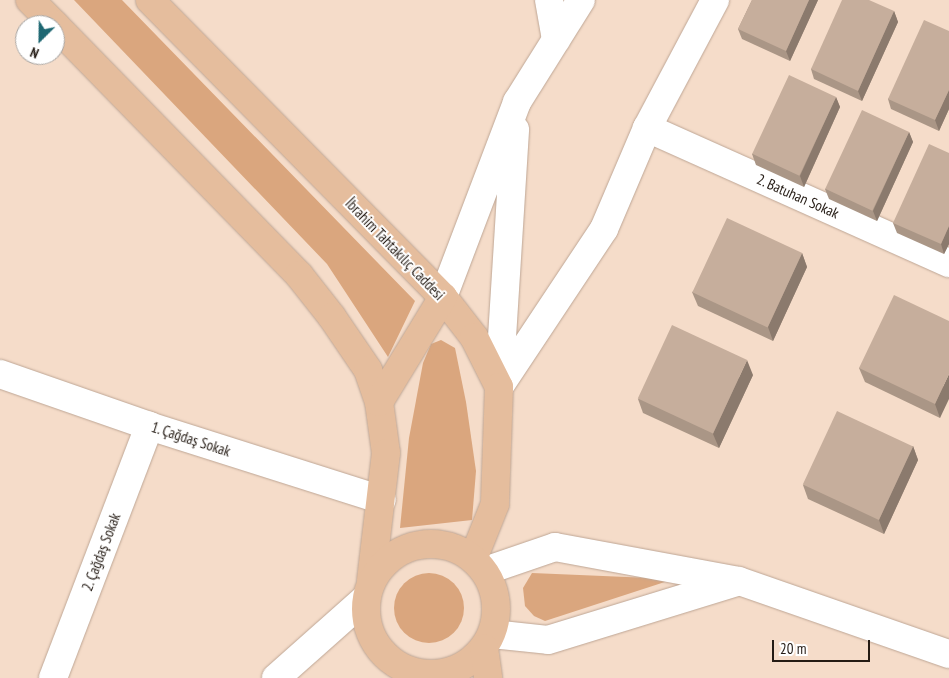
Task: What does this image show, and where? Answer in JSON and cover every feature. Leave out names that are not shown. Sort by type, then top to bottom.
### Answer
[{"type":"main road","points":[[30,0],[45,15]]},
{"type":"main road","name":"İbrahim Tahtakılıç Caddesi","points":[[150,0],[442,297],[474,337],[499,387],[495,504],[479,565]]},
{"type":"main road","points":[[65,35],[299,275],[332,317],[368,370],[379,402],[386,453],[382,500],[366,616],[370,632],[378,648],[385,678]]},
{"type":"main road","points":[[379,402],[442,297]]},
{"type":"main road","points":[[369,590],[381,567],[393,555],[408,547],[425,543],[442,544],[458,549],[479,565],[492,585],[496,601],[496,618],[481,659],[449,672],[418,673],[403,668],[389,659],[378,648]]},
{"type":"street","points":[[549,0],[556,39]]},
{"type":"street","points":[[442,297],[517,102],[581,0]]},
{"type":"street","points":[[499,387],[604,229],[647,128],[716,0]]},
{"type":"street","points":[[499,387],[517,102]]},
{"type":"street","name":"2. Batuhan Sokak","points":[[647,128],[949,263]]},
{"type":"street","name":"1. Çağdaş Sokak","points":[[0,374],[149,426],[382,500]]},
{"type":"street","name":"2. Çağdaş Sokak","points":[[53,678],[149,426]]},
{"type":"street","points":[[479,565],[556,547],[740,581],[949,654]]},
{"type":"street","points":[[481,659],[740,581]]},
{"type":"street","points":[[276,678],[369,590]]},
{"type":"shaded area","points":[[74,0],[122,0],[415,301],[388,357],[327,264]]},
{"type":"shaded area","points":[[441,340],[455,348],[466,402],[476,471],[472,520],[400,528],[409,438],[423,363],[431,344]]},
{"type":"shaded area","points":[[422,573],[436,573],[449,579],[458,588],[464,601],[462,621],[454,633],[436,643],[422,643],[409,637],[400,628],[394,615],[394,601],[400,588],[409,579]]},
{"type":"shaded area","points":[[532,573],[674,579],[545,621],[534,616],[525,606],[523,588]]},
{"type":"building","points":[[752,0],[809,0],[786,51],[738,29]]},
{"type":"building","points":[[842,0],[869,0],[894,11],[858,91],[811,69]]},
{"type":"building","points":[[924,20],[949,31],[949,90],[935,120],[888,99]]},
{"type":"building","points":[[789,75],[836,97],[799,176],[752,154]]},
{"type":"building","points":[[862,110],[909,132],[872,211],[825,189]]},
{"type":"building","points":[[929,144],[949,153],[949,226],[941,244],[893,223]]},
{"type":"building","points":[[727,218],[802,253],[768,327],[692,292]]},
{"type":"building","points":[[894,295],[949,321],[949,374],[935,404],[859,368]]},
{"type":"building","points":[[672,325],[747,360],[713,433],[638,398]]},
{"type":"building","points":[[837,411],[913,446],[879,520],[803,484]]}]
